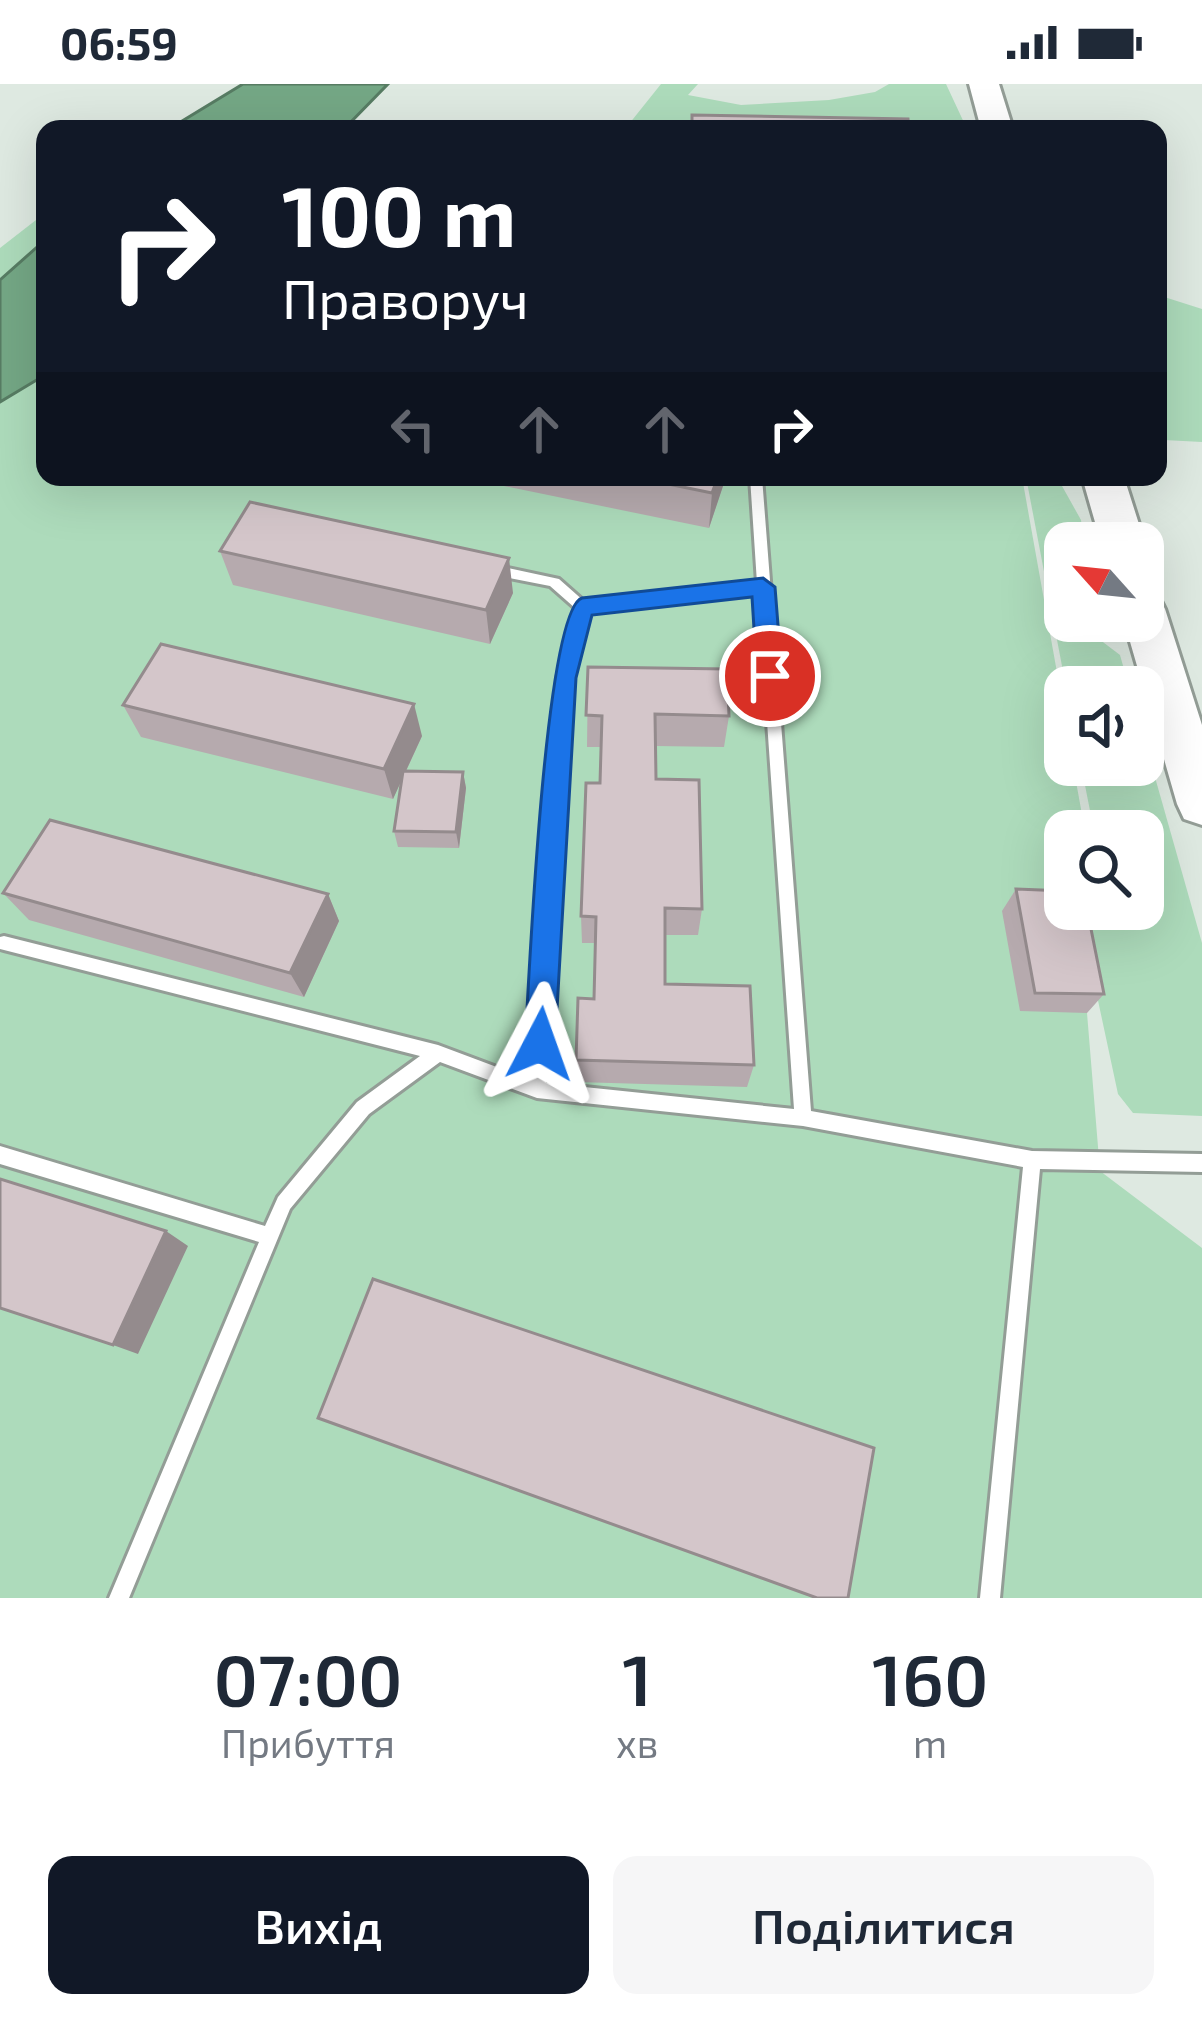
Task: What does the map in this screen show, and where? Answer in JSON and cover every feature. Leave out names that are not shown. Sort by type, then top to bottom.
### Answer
[{"type":"main road","points":[[984,84],[995,120]]},
{"type":"main road","points":[[1106,486],[1117,522]]},
{"type":"main road","points":[[1153,642],[1202,804]]},
{"type":"lane","points":[[757,486],[802,1118]]},
{"type":"lane","points":[[484,568],[554,582],[582,607],[763,587]]},
{"type":"lane","points":[[537,1090],[564,678],[582,607]]},
{"type":"lane","points":[[4,944],[438,1053],[537,1090],[802,1118],[1032,1160],[1202,1163]]},
{"type":"lane","points":[[119,1598],[284,1203],[363,1108],[438,1053]]},
{"type":"lane","points":[[0,1155],[270,1236]]},
{"type":"lane","points":[[990,1598],[1032,1160]]},
{"type":"shaded area","points":[[243,84],[388,84],[353,120],[184,120]]},
{"type":"shaded area","points":[[661,84],[698,84],[688,95],[741,105],[829,100],[875,92],[889,84],[946,84],[963,120],[632,120]]},
{"type":"shaded area","points":[[36,220],[36,486],[1024,486],[1044,600],[1044,642],[1052,642],[1056,666],[1044,666],[1044,786],[1077,786],[1081,810],[1044,810],[1044,930],[1069,930],[1087,1013],[1100,1171],[1202,1248],[1202,1598],[0,1598],[0,248]]},
{"type":"shaded area","points":[[36,248],[36,380],[0,402],[0,280]]},
{"type":"shaded area","points":[[1167,298],[1202,309],[1202,442],[1167,440]]},
{"type":"shaded area","points":[[1028,486],[1062,486],[1081,520],[1044,522],[1044,571]]},
{"type":"shaded area","points":[[1057,642],[1103,642],[1120,655],[1123,666],[1062,666]]},
{"type":"shaded area","points":[[1085,786],[1157,786],[1202,943],[1202,1116],[1133,1113],[1118,1094],[1084,935],[1087,930],[1164,930],[1164,810],[1090,810]]},
{"type":"building","points":[[692,115],[908,120],[692,120]]},
{"type":"building","points":[[678,486],[715,486],[712,493]]},
{"type":"building","points":[[250,502],[509,558],[486,610],[220,551]]},
{"type":"building","points":[[161,644],[414,704],[384,769],[123,705]]},
{"type":"building","points":[[588,667],[727,669],[729,716],[655,714],[656,779],[699,780],[702,909],[665,908],[665,984],[750,986],[754,1065],[576,1060],[578,998],[594,999],[596,917],[581,916],[586,783],[600,783],[602,716],[586,715]]},
{"type":"building","points":[[403,771],[463,772],[456,832],[394,831]]},
{"type":"building","points":[[50,820],[328,894],[290,973],[3,893]]},
{"type":"building","points":[[1016,889],[1044,890],[1044,930],[1091,930],[1104,994],[1035,993]]},
{"type":"building","points":[[0,1179],[166,1231],[113,1345],[0,1308]]},
{"type":"building","points":[[373,1279],[874,1448],[848,1598],[817,1598],[318,1418]]},
{"type":"route","points":[[540,1044],[564,678],[582,607],[763,587],[770,676]]}]
